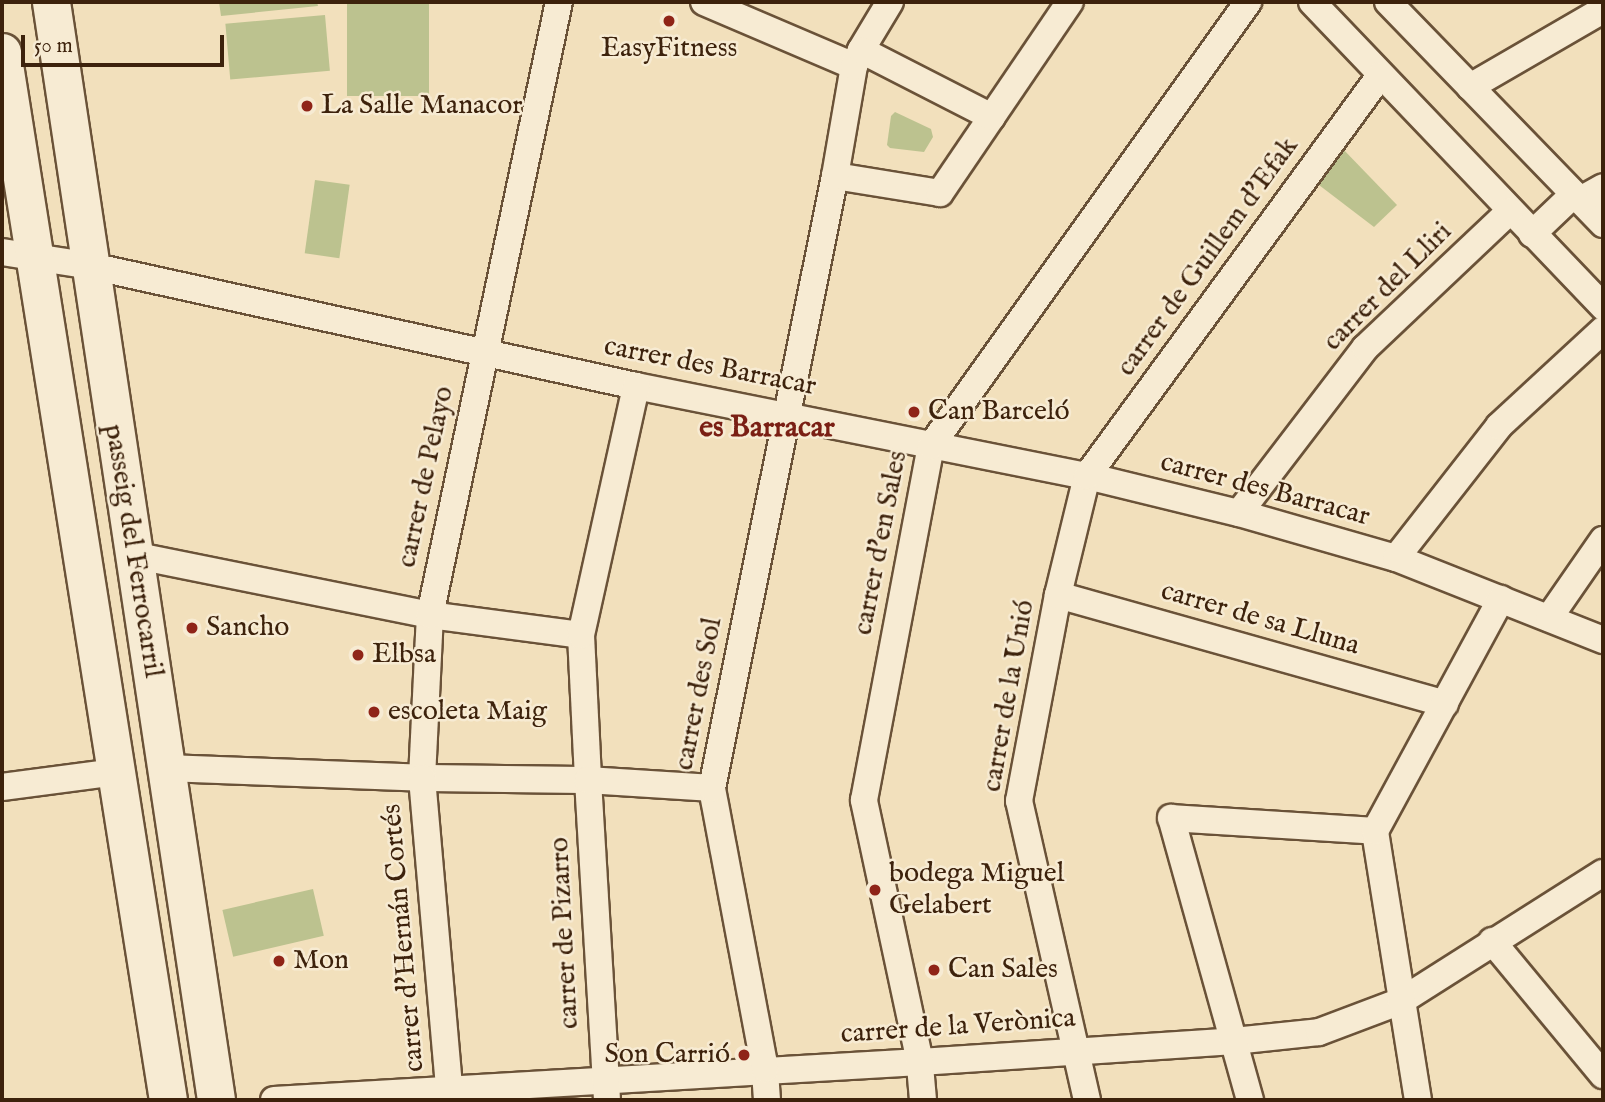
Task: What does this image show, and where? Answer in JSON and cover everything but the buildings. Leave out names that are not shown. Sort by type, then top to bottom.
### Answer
[{"type":"main road","name":"passeig del Ferrocarril","points":[[51,2],[216,1100]]},
{"type":"main road","name":"passeig del Ferrocarril","points":[[2,52],[19,255],[116,772],[168,1100]]},
{"type":"street","name":"carrer de Pelayo","points":[[422,778],[430,615],[559,2]]},
{"type":"street","points":[[704,2],[858,58],[992,117]]},
{"type":"street","points":[[858,58],[890,2]]},
{"type":"street","points":[[835,176],[940,193],[1070,2]]},
{"type":"street","name":"carrer d'en Sales","points":[[923,1100],[920,1062],[864,800],[931,446],[1248,2]]},
{"type":"street","points":[[1312,2],[1603,307]]},
{"type":"street","points":[[1388,2],[1603,224]]},
{"type":"street","points":[[1470,87],[1603,10]]},
{"type":"street","name":"carrer des Sol","points":[[767,1100],[765,1069],[712,788],[858,58]]},
{"type":"street","name":"carrer de Guillem d'Efak","points":[[1087,476],[1380,76]]},
{"type":"street","points":[[1532,234],[1577,197],[1603,187]]},
{"type":"street","name":"carrer del Lliri","points":[[1240,513],[1365,348],[1510,211]]},
{"type":"street","name":"carrer des Barracar","points":[[19,255],[91,266],[636,386],[1087,476],[1240,513],[1396,558],[1603,640]]},
{"type":"street","points":[[1396,558],[1499,426],[1603,330]]},
{"type":"street","name":"carrer de Pizarro","points":[[606,1091],[581,635],[636,386]]},
{"type":"street","name":"carrer de la Unió","points":[[1087,476],[1058,595],[1019,801],[1073,1051],[1087,1100]]},
{"type":"street","points":[[1549,618],[1603,540]]},
{"type":"street","points":[[133,555],[430,615],[581,635]]},
{"type":"street","name":"carrer de sa Lluna","points":[[1058,595],[1445,704]]},
{"type":"street","points":[[1419,1100],[1375,831],[1501,599]]},
{"type":"street","points":[[166,768],[422,778],[587,780],[712,788]]},
{"type":"street","points":[[2,787],[116,772]]},
{"type":"street","name":"carrer d'Hernán Cortés","points":[[422,778],[449,1096]]},
{"type":"street","points":[[1250,1100],[1171,818],[1375,831]]},
{"type":"street","name":"carrer de la Verònica","points":[[274,1100],[606,1091],[765,1069],[920,1062],[1234,1041],[1319,1032],[1401,1001],[1603,873]]},
{"type":"street","points":[[1492,941],[1603,1075]]},
{"type":"green space","points":[[219,2],[317,2],[318,6],[221,16]]},
{"type":"green space","points":[[347,2],[429,2],[429,96],[347,96]]},
{"type":"green space","points":[[325,15],[330,71],[230,80],[225,24]]},
{"type":"green space","points":[[895,112],[931,129],[933,137],[924,152],[890,148],[887,145],[891,116]]},
{"type":"green space","points":[[1341,147],[1397,205],[1374,227],[1315,182]]},
{"type":"green space","points":[[315,180],[350,185],[339,258],[305,253]]},
{"type":"green space","points":[[313,889],[324,936],[233,957],[222,910]]},
{"type":"place","name":"EasyFitness","points":[[669,21]]},
{"type":"place","name":"La Salle Manacor","points":[[307,106]]},
{"type":"place","name":"Can Barceló","points":[[914,412]]},
{"type":"place","name":"Sancho","points":[[192,628]]},
{"type":"place","name":"Elbsa","points":[[358,655]]},
{"type":"place","name":"escoleta Maig","points":[[374,712]]},
{"type":"place","name":"bodega Miguel Gelabert","points":[[875,890]]},
{"type":"place","name":"Mon","points":[[279,961]]},
{"type":"place","name":"Can Sales","points":[[934,970]]},
{"type":"place","name":"Son Carrió","points":[[744,1055]]},
{"type":"district","name":"es Barracar","points":[[767,428]]}]
